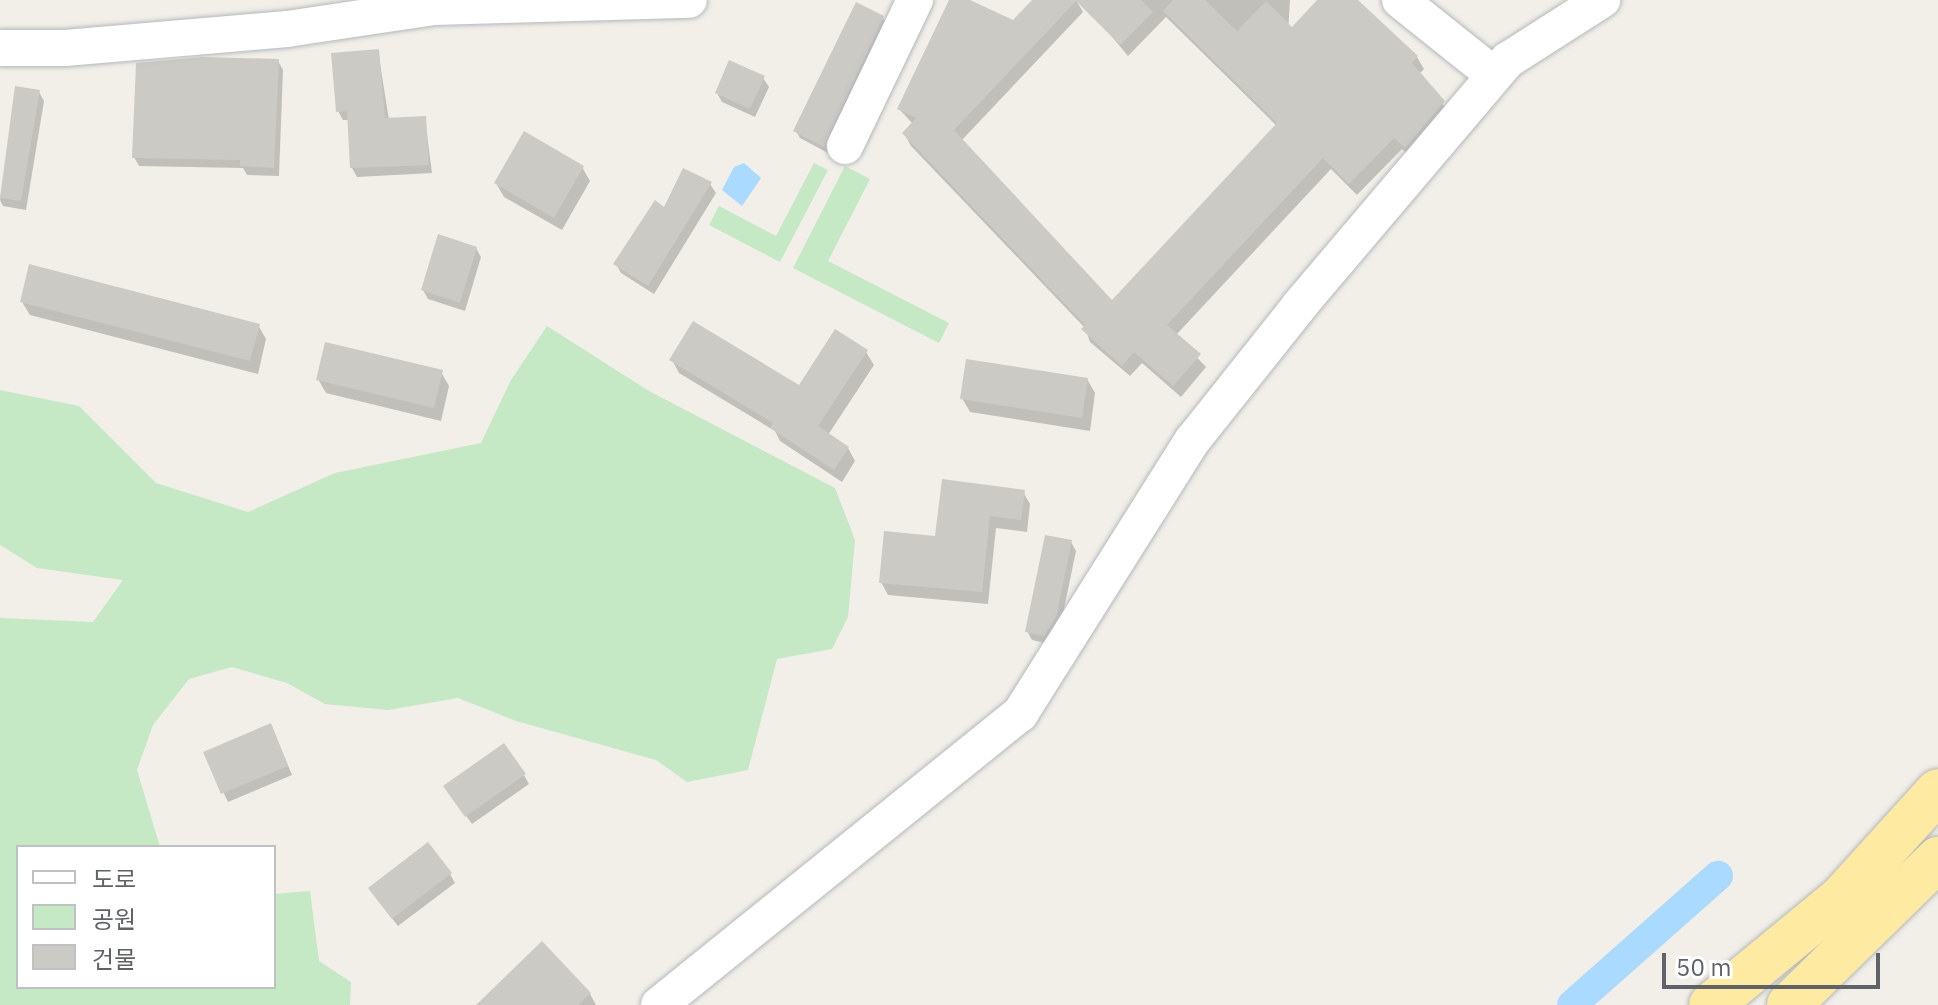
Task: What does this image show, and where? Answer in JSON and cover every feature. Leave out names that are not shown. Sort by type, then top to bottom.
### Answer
[{"type":"highway","points":[[1711,1005],[1841,898],[1938,791]]},
{"type":"highway","points":[[1789,1005],[1938,859]]},
{"type":"street","points":[[0,48],[65,48],[287,29],[434,7],[689,0]]},
{"type":"street","points":[[845,146],[915,0]]},
{"type":"street","points":[[1400,0],[1494,75]]},
{"type":"street","points":[[659,1005],[1020,714],[1192,441],[1494,75],[1508,60],[1602,0]]},
{"type":"green space","points":[[814,163],[828,170],[780,262],[709,225],[719,206],[776,236]]},
{"type":"green space","points":[[845,166],[870,179],[828,261],[949,323],[939,343],[793,268]]},
{"type":"green space","points":[[547,326],[649,391],[835,488],[855,540],[848,617],[832,649],[777,659],[748,770],[687,782],[656,760],[516,721],[458,698],[388,710],[325,704],[287,683],[232,667],[189,679],[153,725],[137,770],[159,845],[16,845],[16,989],[276,989],[276,894],[310,891],[319,961],[351,982],[350,1005],[0,1005],[0,618],[93,622],[123,580],[37,568],[0,545],[0,390],[79,406],[156,483],[248,512],[335,473],[481,443],[511,380]]},
{"type":"water","points":[[744,163],[761,178],[742,206],[722,190],[734,167]]},
{"type":"building","points":[[949,0],[970,0],[1013,20],[1032,0],[1141,0],[1153,12],[1120,45],[1076,1],[954,130],[1112,300],[1277,123],[1163,11],[1173,0],[1205,0],[1237,31],[1266,1],[1292,27],[1317,0],[1358,0],[1418,56],[1412,63],[1445,101],[1405,148],[1394,138],[1349,184],[1323,158],[1167,325],[1201,354],[1173,386],[1134,352],[1122,366],[1081,329],[1085,325],[902,133],[916,118],[897,109]]},
{"type":"building","points":[[856,2],[884,16],[824,147],[793,131]]},
{"type":"building","points":[[379,49],[385,118],[426,116],[429,165],[350,168],[347,111],[336,112],[331,53]]},
{"type":"building","points":[[202,57],[279,59],[274,168],[240,166],[240,160],[132,158],[136,63]]},
{"type":"building","points":[[729,60],[765,76],[750,109],[715,93]]},
{"type":"building","points":[[15,86],[40,90],[21,201],[0,198]]},
{"type":"building","points":[[524,131],[584,166],[554,218],[494,183]]},
{"type":"building","points":[[683,168],[712,182],[648,286],[613,264],[655,200],[664,207]]},
{"type":"building","points":[[438,234],[477,247],[460,303],[421,290]]},
{"type":"building","points":[[29,264],[260,324],[250,361],[20,302]]},
{"type":"building","points":[[693,321],[799,385],[835,329],[868,350],[818,426],[849,447],[834,470],[770,428],[773,423],[669,360]]},
{"type":"building","points":[[325,342],[443,370],[434,408],[316,380]]},
{"type":"building","points":[[966,359],[1088,378],[1082,418],[960,399]]},
{"type":"building","points":[[942,479],[1025,490],[1021,520],[990,516],[982,592],[879,583],[884,531],[935,536]]},
{"type":"building","points":[[1045,535],[1072,540],[1056,618],[1044,636],[1025,632]]},
{"type":"building","points":[[271,723],[288,766],[221,794],[203,752]]},
{"type":"building","points":[[504,743],[526,774],[465,817],[443,786]]},
{"type":"building","points":[[428,842],[452,873],[392,919],[368,888]]},
{"type":"building","points":[[542,941],[591,993],[578,1005],[476,1005]]},
{"type":"waterway","points":[[1572,1005],[1718,876]]}]
